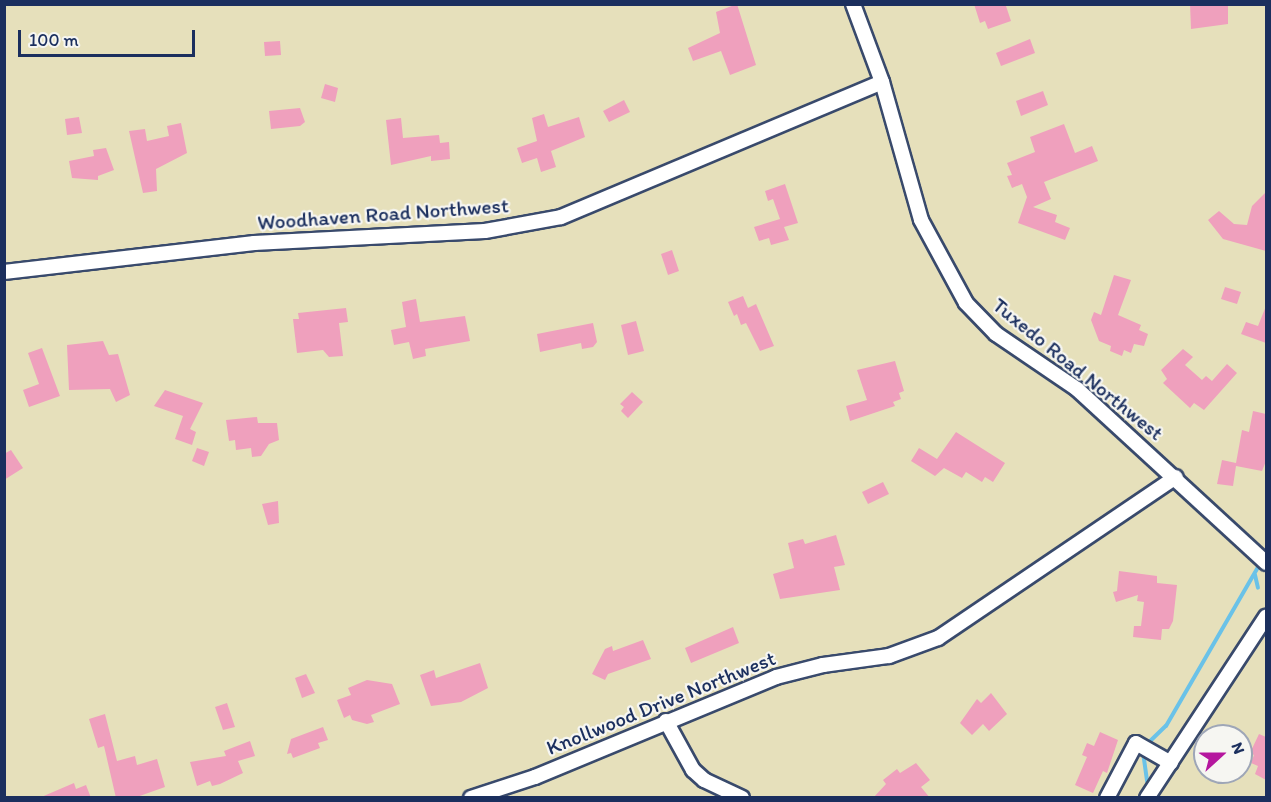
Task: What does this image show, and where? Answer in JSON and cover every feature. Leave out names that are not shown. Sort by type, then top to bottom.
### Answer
[{"type":"street","name":"Tuxedo Road Northwest","points":[[853,4],[882,82],[921,220],[966,303],[996,334],[1077,390],[1176,477],[1251,546],[1266,563]]},
{"type":"street","name":"Woodhaven Road Northwest","points":[[4,272],[254,243],[485,231],[561,217],[882,82]]},
{"type":"street","name":"Knollwood Drive Northwest","points":[[471,798],[535,777],[776,677],[823,665],[889,656],[938,638],[1176,477]]},
{"type":"street","points":[[1147,798],[1266,616]]},
{"type":"street","points":[[666,721],[693,770],[704,780],[742,798]]},
{"type":"street","points":[[1107,798],[1137,744],[1171,763]]},
{"type":"building","points":[[737,4],[756,65],[730,75],[721,51],[693,61],[688,48],[720,33],[716,12]]},
{"type":"building","points":[[974,4],[1006,6],[1011,21],[988,29],[985,21],[980,23]]},
{"type":"building","points":[[1190,4],[1228,4],[1228,24],[1191,29]]},
{"type":"building","points":[[1030,39],[1035,53],[1001,66],[996,53]]},
{"type":"building","points":[[280,41],[281,55],[265,56],[264,42]]},
{"type":"building","points":[[325,84],[338,88],[335,102],[321,98]]},
{"type":"building","points":[[1043,91],[1048,105],[1021,116],[1016,101]]},
{"type":"building","points":[[624,100],[630,112],[609,122],[603,111]]},
{"type":"building","points":[[300,108],[305,122],[300,126],[271,129],[269,111]]},
{"type":"building","points":[[544,114],[548,127],[579,117],[585,137],[551,151],[556,167],[541,172],[537,158],[522,163],[517,148],[537,141],[532,118]]},
{"type":"building","points":[[79,117],[82,133],[67,135],[65,119]]},
{"type":"building","points":[[401,118],[403,138],[439,135],[440,143],[449,142],[450,159],[431,161],[431,156],[391,165],[386,120]]},
{"type":"building","points":[[181,123],[187,153],[156,169],[157,191],[143,193],[129,131],[145,129],[147,141],[169,136],[167,126]]},
{"type":"building","points":[[1064,124],[1075,153],[1092,146],[1098,161],[1044,182],[1051,199],[1033,207],[1057,215],[1055,222],[1070,228],[1065,240],[1018,223],[1027,197],[1022,184],[1012,188],[1007,176],[1012,175],[1007,163],[1035,152],[1030,137]]},
{"type":"building","points":[[106,148],[114,170],[98,176],[98,180],[72,178],[69,161],[94,156],[93,150]]},
{"type":"building","points":[[785,184],[798,223],[784,227],[789,240],[771,245],[769,238],[759,241],[754,227],[780,219],[773,199],[768,201],[765,191]]},
{"type":"building","points":[[1266,192],[1266,251],[1223,239],[1208,220],[1219,211],[1234,224],[1247,225],[1252,206]]},
{"type":"building","points":[[672,250],[679,271],[668,275],[661,254]]},
{"type":"building","points":[[1114,275],[1131,280],[1118,315],[1141,325],[1139,330],[1148,334],[1144,346],[1134,344],[1131,353],[1124,350],[1122,356],[1110,351],[1111,346],[1099,341],[1091,320],[1094,312],[1101,315]]},
{"type":"building","points":[[1225,287],[1241,292],[1237,304],[1221,299]]},
{"type":"building","points":[[743,296],[748,308],[756,304],[774,346],[760,351],[746,323],[741,325],[737,314],[734,316],[728,302]]},
{"type":"building","points":[[416,299],[420,322],[465,316],[470,341],[425,349],[426,356],[413,359],[409,342],[394,345],[391,330],[406,327],[402,302]]},
{"type":"building","points":[[1266,306],[1266,343],[1241,334],[1246,322],[1258,326]]},
{"type":"building","points":[[346,308],[348,322],[339,323],[343,356],[329,357],[323,350],[297,353],[293,319],[299,319],[298,313]]},
{"type":"building","points":[[636,321],[644,351],[628,355],[621,325]]},
{"type":"building","points":[[593,323],[597,342],[593,347],[582,349],[581,343],[540,352],[537,334]]},
{"type":"building","points":[[103,341],[109,355],[118,354],[130,395],[116,402],[110,389],[69,390],[67,345]]},
{"type":"building","points":[[42,348],[60,396],[29,407],[23,390],[39,384],[28,353]]},
{"type":"building","points":[[1183,349],[1193,357],[1185,365],[1202,380],[1206,376],[1212,381],[1227,364],[1237,373],[1204,410],[1194,403],[1190,408],[1163,383],[1167,379],[1161,370]]},
{"type":"building","points":[[895,361],[904,391],[899,393],[901,399],[893,402],[895,406],[850,421],[846,406],[867,400],[857,370]]},
{"type":"building","points":[[165,390],[203,403],[190,429],[196,432],[192,445],[175,439],[183,416],[154,406]]},
{"type":"building","points":[[632,392],[643,402],[628,418],[621,411],[624,407],[620,404]]},
{"type":"building","points":[[1253,411],[1266,414],[1266,461],[1262,471],[1236,466],[1233,486],[1217,484],[1222,460],[1236,463],[1242,430],[1249,432]]},
{"type":"building","points":[[257,417],[258,423],[277,423],[279,440],[269,444],[261,456],[252,457],[251,448],[236,450],[235,440],[229,441],[226,420]]},
{"type":"building","points":[[956,432],[1005,463],[993,482],[985,477],[982,482],[966,472],[962,478],[944,468],[935,476],[911,461],[919,448],[937,459]]},
{"type":"building","points":[[197,448],[209,452],[204,466],[192,461]]},
{"type":"building","points":[[11,450],[23,468],[4,480],[4,454]]},
{"type":"building","points":[[883,482],[889,494],[868,504],[862,492]]},
{"type":"building","points":[[278,501],[279,523],[268,525],[262,504]]},
{"type":"building","points":[[836,535],[845,565],[834,567],[840,590],[780,599],[773,574],[794,568],[788,543],[803,539],[805,544]]},
{"type":"building","points":[[1119,571],[1157,576],[1157,583],[1177,585],[1173,621],[1169,629],[1162,629],[1161,640],[1133,637],[1134,626],[1141,626],[1144,602],[1137,601],[1138,595],[1116,602],[1113,592],[1117,591]]},
{"type":"building","points":[[733,627],[739,643],[691,663],[685,648]]},
{"type":"building","points":[[643,640],[651,659],[608,674],[605,680],[592,674],[605,649],[612,646],[613,651]]},
{"type":"building","points":[[480,663],[488,688],[461,702],[431,706],[420,675],[434,670],[436,678]]},
{"type":"building","points":[[306,674],[315,693],[302,698],[295,678]]},
{"type":"building","points":[[367,680],[392,684],[400,704],[371,715],[374,722],[367,724],[352,720],[350,715],[344,718],[337,700],[351,695],[348,688]]},
{"type":"building","points":[[991,693],[1007,714],[989,731],[983,724],[972,735],[960,723],[977,699],[981,703]]},
{"type":"building","points":[[227,703],[235,727],[223,730],[215,707]]},
{"type":"building","points":[[105,714],[117,761],[135,756],[137,765],[157,759],[165,787],[134,798],[116,798],[104,746],[98,748],[89,719]]},
{"type":"building","points":[[323,727],[328,740],[318,743],[320,748],[293,758],[291,753],[287,754],[291,739]]},
{"type":"building","points":[[1100,732],[1118,740],[1107,773],[1103,771],[1093,793],[1075,785],[1087,757],[1082,755],[1087,743],[1094,746]]},
{"type":"building","points":[[1259,734],[1266,737],[1266,780],[1255,774],[1258,766],[1253,764],[1253,747]]},
{"type":"building","points":[[250,741],[255,756],[238,761],[243,773],[220,784],[212,786],[210,781],[197,786],[190,762],[226,756],[224,751]]},
{"type":"building","points":[[916,763],[930,780],[921,787],[930,798],[873,798],[886,784],[883,780],[897,769],[900,773]]},
{"type":"building","points":[[74,783],[76,789],[86,785],[91,798],[39,798]]},
{"type":"waterway","points":[[1146,745],[1166,726],[1261,562]]},
{"type":"waterway","points":[[1255,575],[1258,588]]},
{"type":"waterway","points":[[1143,752],[1147,782]]}]
